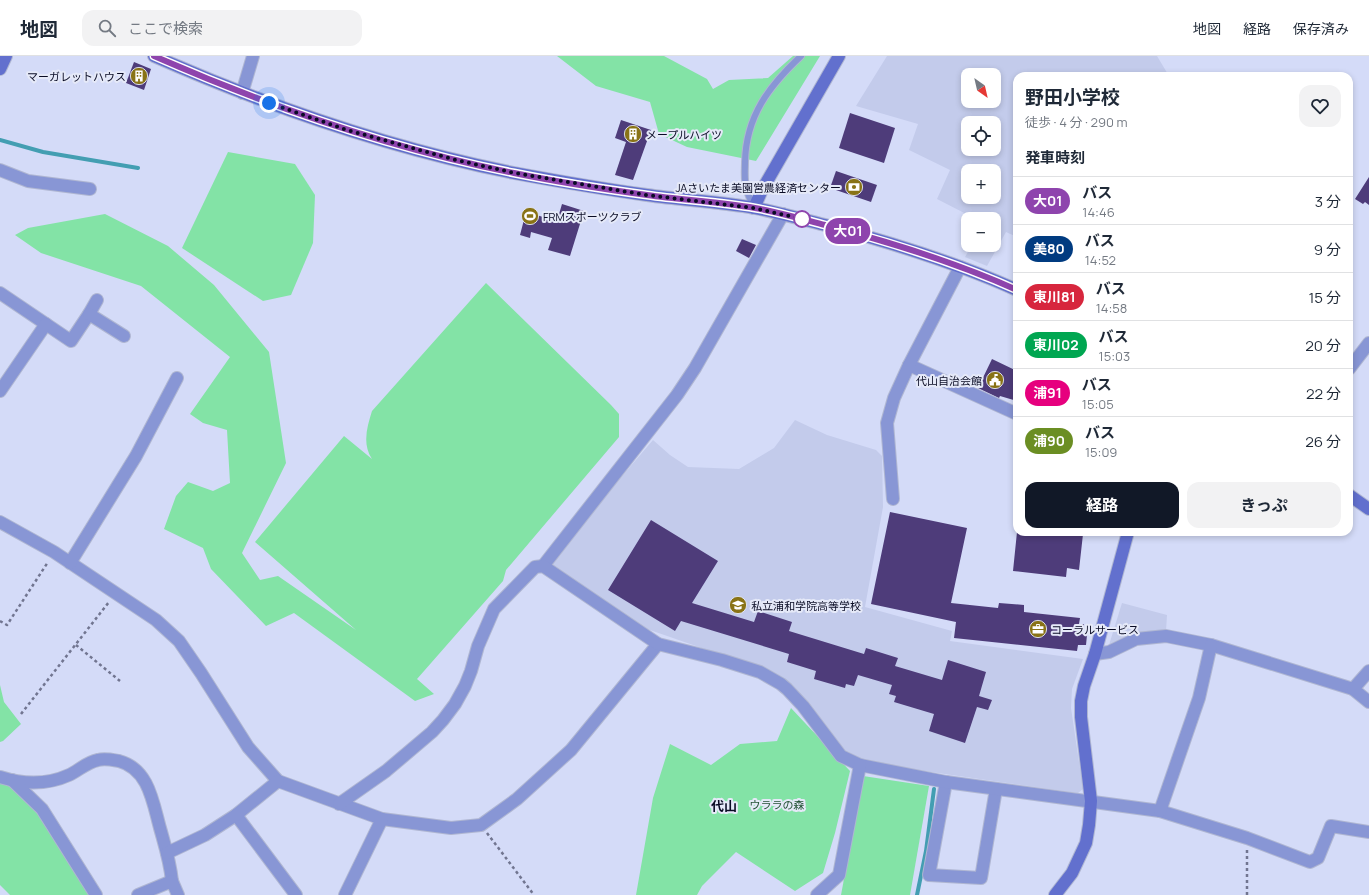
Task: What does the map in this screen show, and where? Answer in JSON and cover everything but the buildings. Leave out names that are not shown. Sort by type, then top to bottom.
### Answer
[{"type":"main road","points":[[0,69],[6,56]]},
{"type":"main road","points":[[154,56],[242,93],[347,130],[456,160],[515,173],[639,194],[754,208],[783,214],[896,245],[960,267],[1013,288]]},
{"type":"main road","points":[[754,208],[762,190],[838,56]]},
{"type":"main road","points":[[1353,498],[1369,509]]},
{"type":"main road","points":[[1055,895],[1072,873],[1086,844],[1091,801],[1081,717],[1081,701],[1127,536]]},
{"type":"street","points":[[242,93],[253,56]]},
{"type":"street","points":[[0,170],[28,181],[90,189]]},
{"type":"street","points":[[543,566],[677,395],[783,214]]},
{"type":"street","points":[[893,499],[887,423],[894,398],[909,364],[960,267]]},
{"type":"street","points":[[0,293],[70,341],[97,300]]},
{"type":"street","points":[[89,314],[124,336]]},
{"type":"street","points":[[0,391],[46,324]]},
{"type":"street","points":[[1353,363],[1369,343]]},
{"type":"street","points":[[909,364],[1013,412]]},
{"type":"street","points":[[70,563],[136,456],[177,378]]},
{"type":"street","points":[[0,522],[54,552],[156,620],[178,642],[201,673],[248,747],[278,781],[382,819],[451,828],[481,825],[517,799],[571,750],[658,644]]},
{"type":"street","points":[[339,804],[386,770],[432,732],[443,720],[455,704],[465,686],[480,641],[494,609],[535,567],[543,566],[658,644],[722,660],[760,672],[781,684],[803,706],[841,756],[860,765],[939,781],[996,790],[1160,811],[1247,838],[1310,862],[1318,858],[1331,826],[1369,832]]},
{"type":"street","points":[[1095,654],[1109,652],[1136,639],[1166,636],[1211,645],[1353,689],[1369,702]]},
{"type":"street","points":[[1160,811],[1199,698],[1211,645]]},
{"type":"street","points":[[1353,689],[1369,671]]},
{"type":"street","points":[[0,777],[12,780],[38,782],[55,781],[99,759],[122,762],[135,768],[150,791],[155,803],[159,827],[171,864],[172,881],[178,895]]},
{"type":"street","points":[[817,895],[839,875],[860,765]]},
{"type":"street","points":[[12,780],[42,809],[96,895]]},
{"type":"street","points":[[167,853],[205,835],[236,815],[278,781]]},
{"type":"street","points":[[939,781],[929,875],[981,878],[996,790]]},
{"type":"street","points":[[236,815],[296,895]]},
{"type":"street","points":[[345,895],[382,819]]},
{"type":"street","points":[[138,895],[172,881]]},
{"type":"lane","points":[[754,208],[745,186],[746,145],[749,130],[753,118],[776,82],[802,56]]},
{"type":"path","points":[[0,621],[7,626],[54,552]]},
{"type":"path","points":[[21,714],[116,594]]},
{"type":"path","points":[[76,645],[120,681]]},
{"type":"path","points":[[481,825],[534,895]]},
{"type":"path","points":[[1247,838],[1247,895]]},
{"type":"shaded area","points":[[887,56],[1157,56],[1167,72],[1013,72],[1013,235],[1006,232],[1001,241],[1001,212],[962,212],[937,199],[950,170],[909,150],[918,124],[856,106]]},
{"type":"shaded area","points":[[968,252],[995,252],[987,266],[965,257]]},
{"type":"shaded area","name":"私立浦和学院高等学校","points":[[795,420],[827,435],[876,450],[882,456],[883,507],[865,607],[952,631],[950,641],[1083,659],[1072,689],[1071,708],[1083,789],[1078,793],[847,760],[797,695],[719,654],[647,629],[550,565],[599,503],[653,440],[670,455],[688,467],[739,469],[774,448]]},
{"type":"shaded area","points":[[1122,603],[1167,615],[1166,631],[1111,647],[1109,645]]},
{"type":"green space","points":[[557,56],[664,56],[707,79],[713,89],[729,80],[768,78],[793,56],[820,56],[756,161],[687,147],[659,134],[650,102],[596,86]]},
{"type":"green space","points":[[228,152],[295,164],[315,195],[313,243],[291,295],[263,301],[182,248]]},
{"type":"green space","points":[[105,214],[168,246],[214,285],[269,352],[286,463],[242,553],[260,580],[278,576],[356,630],[255,542],[344,436],[372,459],[367,447],[366,435],[372,411],[486,283],[619,414],[619,437],[506,570],[503,581],[417,679],[434,694],[415,701],[294,613],[266,626],[211,569],[203,548],[164,529],[176,496],[188,482],[213,491],[230,483],[227,430],[203,423],[190,414],[230,357],[141,286],[41,253],[15,235],[28,228]]},
{"type":"green space","points":[[0,685],[4,702],[21,724],[0,742]]},
{"type":"green space","name":"ウララの森","points":[[791,708],[850,771],[835,833],[823,873],[795,891],[736,852],[702,886],[697,895],[636,895],[653,798],[670,744],[711,765],[740,744],[777,741]]},
{"type":"green space","points":[[863,776],[929,786],[910,895],[841,895]]},
{"type":"green space","points":[[0,782],[13,785],[38,811],[91,895],[10,895],[0,885]]},
{"type":"waterway","points":[[0,140],[43,152],[138,168]]},
{"type":"waterway","points":[[917,895],[926,851],[934,789]]},
{"type":"bus line","name":"大01","points":[[154,56],[242,93],[296,113],[400,146],[515,173],[646,195],[733,205],[774,212],[848,231],[940,259],[1013,288]]},
{"type":"place","name":"マーガレットハウス","points":[[139,76]]},
{"type":"place","name":"メープルハイツ","points":[[633,134]]},
{"type":"place","name":"JAさいたま美園営農経済センター","points":[[854,187]]},
{"type":"place","name":"FRMスポーツクラブ","points":[[530,216]]},
{"type":"place","name":"代山自治会館","points":[[995,380]]},
{"type":"place","name":"私立浦和学院高等学校","points":[[738,605]]},
{"type":"place","name":"コーラルサービス","points":[[1038,629]]},
{"type":"district","name":"代山","points":[[724,806]]},
{"type":"route","points":[[269,103],[347,130],[400,146],[515,173],[646,195],[754,208],[802,219]]}]
